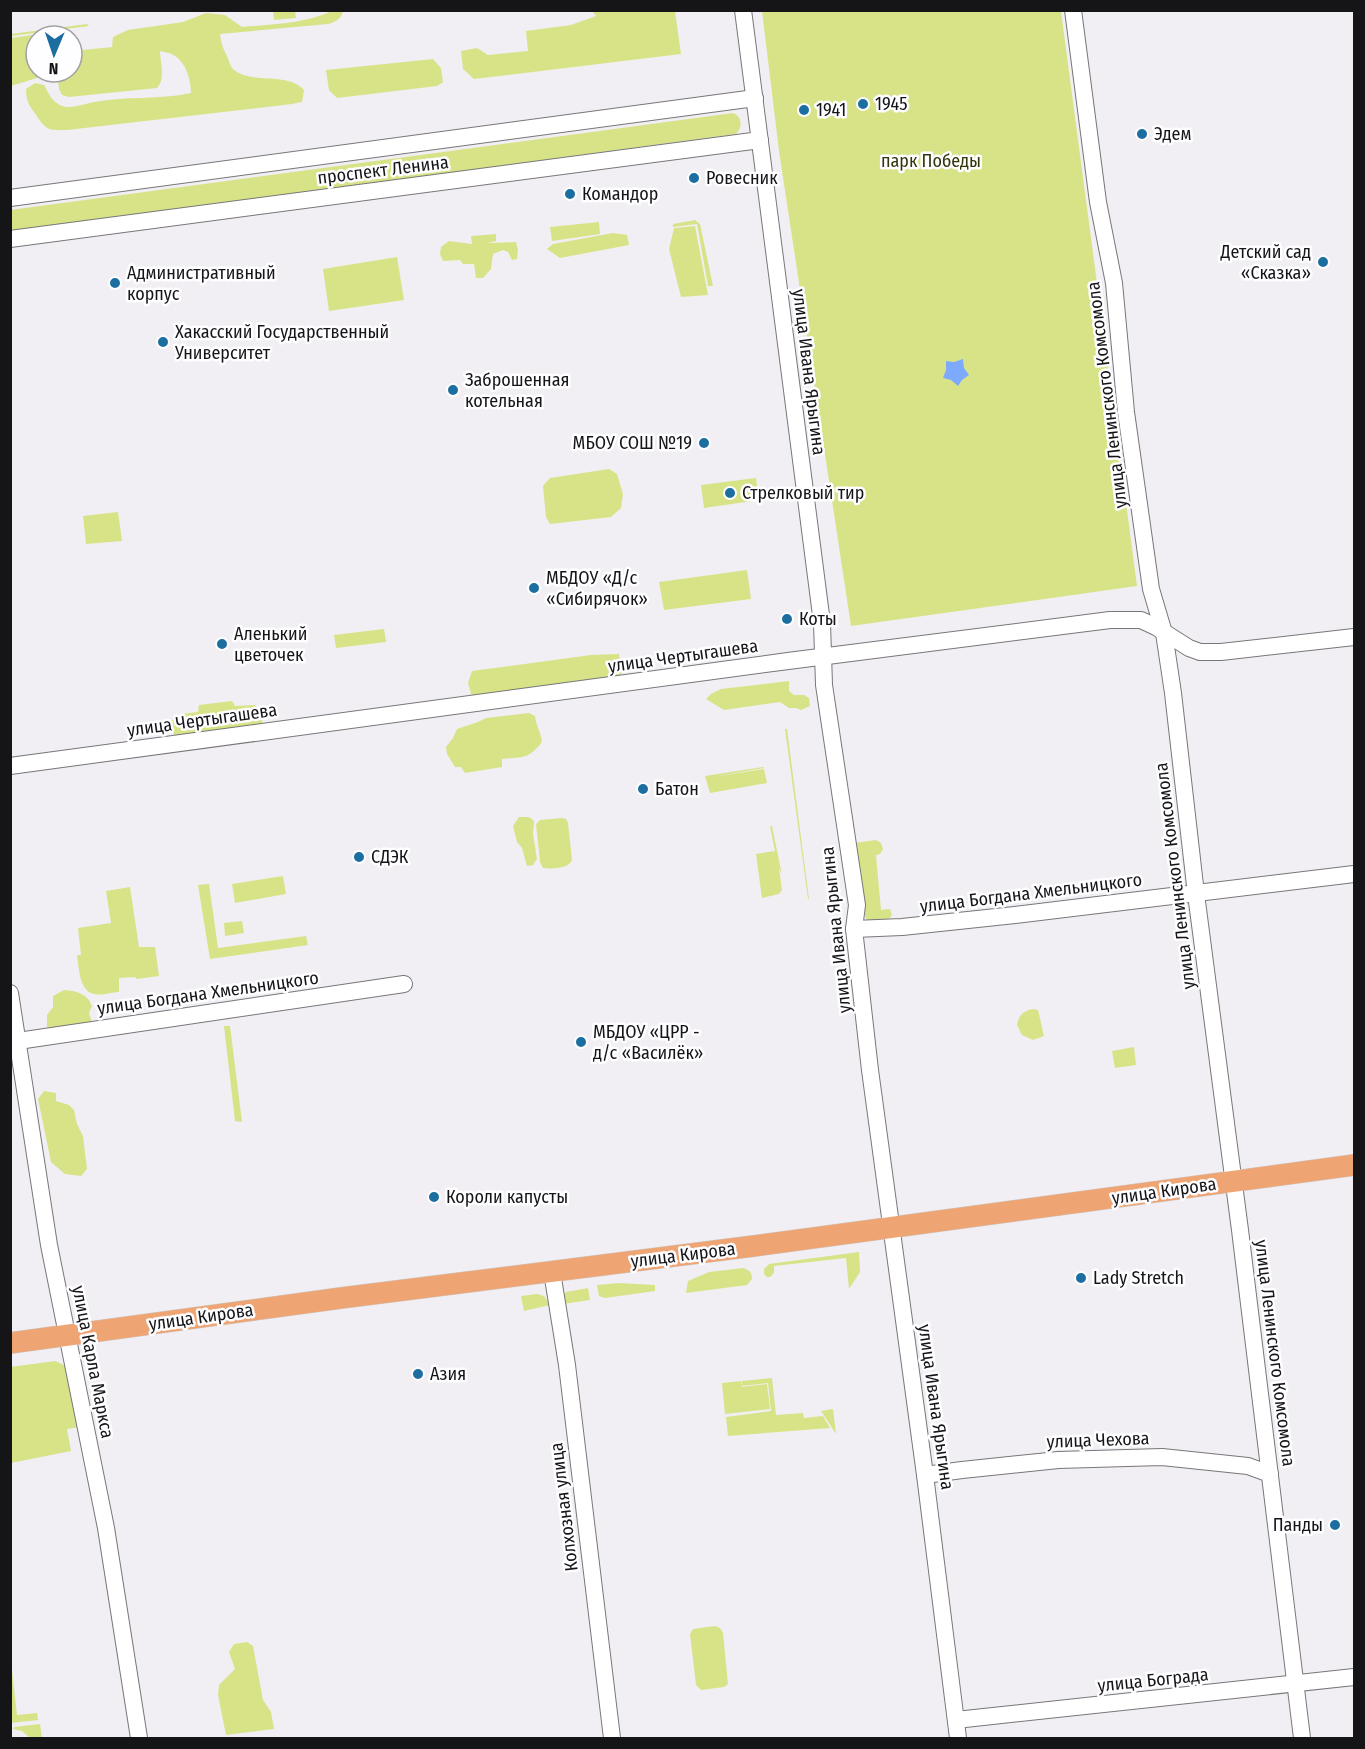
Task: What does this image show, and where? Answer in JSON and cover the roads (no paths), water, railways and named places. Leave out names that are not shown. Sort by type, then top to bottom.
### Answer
[{"type":"main road","name":"улица Кирова","points":[[10,1343],[1354,1165]]},
{"type":"street","name":"улица Ивана Ярыгина","points":[[743,10],[820,612],[824,685],[857,905],[854,929],[870,1070],[958,1738]]},
{"type":"street","name":"улица Ленинского Комсомола","points":[[1073,10],[1098,202],[1114,283],[1126,412],[1150,589],[1164,633],[1176,716],[1196,894],[1302,1738]]},
{"type":"street","name":"проспект Ленина","points":[[10,198],[755,98]]},
{"type":"street","name":"проспект Ленина","points":[[10,239],[760,140]]},
{"type":"street","name":"улица Чертыгашева","points":[[10,765],[823,656],[1110,620],[1141,620],[1200,652],[1221,652],[1354,636]]},
{"type":"street","name":"улица Богдана Хмельницкого","points":[[854,929],[902,927],[1354,874]]},
{"type":"street","name":"улица Богдана Хмельницкого","points":[[18,1041],[404,984]]},
{"type":"street","name":"улица Карла Маркса","points":[[10,993],[50,1245],[106,1528],[139,1738]]},
{"type":"street","name":"Колхозная улица","points":[[552,1272],[567,1365],[612,1738]]},
{"type":"street","name":"улица Чехова","points":[[925,1475],[1058,1460],[1162,1457],[1248,1466],[1270,1474]]},
{"type":"street","name":"улица Бограда","points":[[956,1720],[1354,1677]]},
{"type":"water","points":[[963,359],[964,368],[969,375],[958,386],[951,380],[943,378],[946,361],[954,362]]},
{"type":"place","name":"1945","points":[[863,104]]},
{"type":"place","name":"1941","points":[[804,110]]},
{"type":"place","name":"Эдем","points":[[1142,134]]},
{"type":"place","name":"Ровесник","points":[[694,178]]},
{"type":"place","name":"Командор","points":[[570,194]]},
{"type":"place","name":"Детский сад «Сказка»","points":[[1323,262]]},
{"type":"place","name":"Административный корпус","points":[[115,283]]},
{"type":"place","name":"Хакасский Государственный Университет","points":[[163,342]]},
{"type":"place","name":"Заброшенная котельная","points":[[453,390]]},
{"type":"place","name":"МБОУ СОШ №19","points":[[704,443]]},
{"type":"place","name":"Стрелковый тир","points":[[730,493]]},
{"type":"place","name":"МБДОУ «Д/с «Сибирячок»","points":[[534,588]]},
{"type":"place","name":"Коты","points":[[787,619]]},
{"type":"place","name":"Аленький цветочек","points":[[222,644]]},
{"type":"place","name":"Батон","points":[[643,789]]},
{"type":"place","name":"СДЭК","points":[[359,857]]},
{"type":"place","name":"МБДОУ «ЦРР - д/с «Василёк»","points":[[581,1042]]},
{"type":"place","name":"Короли капусты","points":[[434,1197]]},
{"type":"place","name":"Lady Stretch","points":[[1081,1278]]},
{"type":"place","name":"Азия","points":[[418,1374]]},
{"type":"place","name":"Панды","points":[[1335,1525]]},
{"type":"park label","name":"парк Победы","points":[[931,161]]}]
